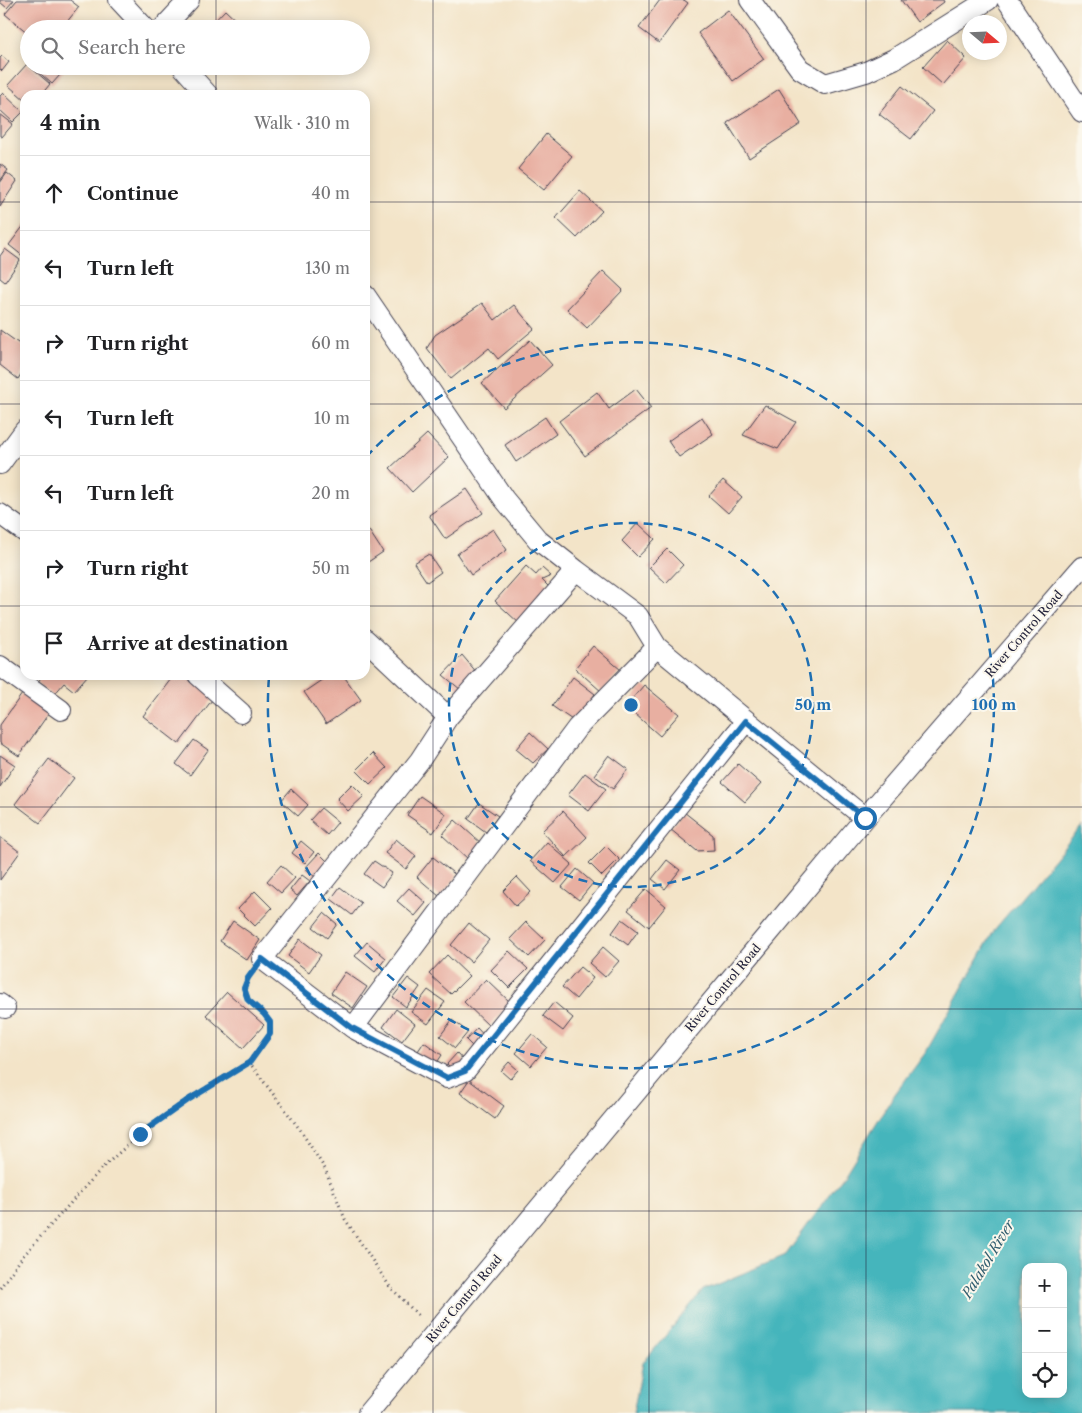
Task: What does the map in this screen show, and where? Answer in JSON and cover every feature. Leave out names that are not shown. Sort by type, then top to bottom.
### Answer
[{"type":"street","points":[[119,0],[138,20]]},
{"type":"street","points":[[170,20],[189,0]]},
{"type":"street","points":[[750,0],[800,69],[824,84],[866,72],[894,59],[988,0]]},
{"type":"street","points":[[1007,0],[1082,112]]},
{"type":"street","points":[[190,75],[204,90]]},
{"type":"street","points":[[370,302],[504,499],[538,540],[638,616],[657,647],[865,818]]},
{"type":"street","points":[[0,464],[20,437]]},
{"type":"street","points":[[0,514],[20,528]]},
{"type":"street","name":"River Control Road","points":[[368,1413],[865,818],[1082,566]]},
{"type":"street","points":[[576,570],[448,717],[420,760],[262,959],[352,1028],[447,1078],[465,1071],[746,721]]},
{"type":"street","points":[[370,644],[448,717]]},
{"type":"street","points":[[352,1028],[577,728],[657,647]]},
{"type":"street","points":[[0,666],[61,710]]},
{"type":"street","points":[[204,680],[241,713]]},
{"type":"path","points":[[0,1288],[24,1255],[102,1168],[140,1134],[188,1100],[250,1062],[270,1034],[270,1022],[248,1000],[244,988],[248,978],[262,959]]},
{"type":"path","points":[[250,1062],[301,1131],[325,1169],[345,1219],[390,1287],[436,1333]]},
{"type":"water","name":"Palakol River","points":[[1082,826],[1082,1413],[633,1413],[643,1363],[703,1290],[785,1256],[844,1175],[892,1098],[926,1052],[995,929]]},
{"type":"building","points":[[0,0],[14,0],[7,8]]},
{"type":"building","points":[[17,0],[70,0],[79,7],[68,20],[20,20],[20,26],[5,14]]},
{"type":"building","points":[[660,0],[684,0],[688,3],[659,43],[639,28]]},
{"type":"building","points":[[901,0],[943,0],[944,2],[917,22]]},
{"type":"building","points":[[225,10],[236,20],[216,20]]},
{"type":"building","points":[[728,10],[764,59],[733,81],[698,33]]},
{"type":"building","points":[[947,40],[962,54],[962,60],[964,60],[943,85],[923,67]]},
{"type":"building","points":[[2,56],[9,62],[2,71],[0,69],[0,58]]},
{"type":"building","points":[[20,72],[20,75],[40,75],[50,84],[45,90],[20,90],[20,96],[8,85]]},
{"type":"building","points":[[42,75],[60,75],[52,84]]},
{"type":"building","points":[[902,86],[933,111],[911,139],[879,114]]},
{"type":"building","points":[[779,89],[801,124],[749,158],[727,123]]},
{"type":"building","points":[[3,93],[20,109],[20,115],[13,122],[0,110],[0,96]]},
{"type":"building","points":[[0,114],[13,124],[2,137],[0,136]]},
{"type":"building","points":[[546,134],[572,156],[544,190],[518,169]]},
{"type":"building","points":[[0,164],[8,170],[0,181]]},
{"type":"building","points":[[7,173],[17,181],[0,207],[0,183]]},
{"type":"building","points":[[580,191],[602,211],[577,238],[556,218]]},
{"type":"building","points":[[20,231],[20,254],[9,245]]},
{"type":"building","points":[[5,249],[20,260],[5,282],[0,278],[0,256]]},
{"type":"building","points":[[603,271],[623,290],[587,328],[567,309]]},
{"type":"building","points":[[482,303],[495,320],[514,305],[534,329],[498,359],[489,348],[451,379],[427,348],[435,335]]},
{"type":"building","points":[[0,330],[20,344],[20,376],[18,379],[0,365]]},
{"type":"building","points":[[530,340],[552,365],[504,408],[482,383]]},
{"type":"building","points":[[636,389],[651,408],[585,456],[559,421],[597,392],[609,409]]},
{"type":"building","points":[[765,405],[796,422],[778,449],[743,435]]},
{"type":"building","points":[[545,417],[556,434],[516,462],[505,445]]},
{"type":"building","points":[[702,417],[713,434],[679,457],[668,441]]},
{"type":"building","points":[[427,434],[449,457],[412,492],[390,468]]},
{"type":"building","points":[[723,480],[742,497],[728,513],[709,496]]},
{"type":"building","points":[[467,489],[483,513],[445,539],[429,515]]},
{"type":"building","points":[[638,523],[655,539],[638,557],[622,541]]},
{"type":"building","points":[[493,529],[507,550],[471,575],[457,554]]},
{"type":"building","points":[[370,532],[383,552],[370,561]]},
{"type":"building","points":[[667,549],[683,565],[666,583],[649,567]]},
{"type":"building","points":[[429,554],[441,572],[427,582],[414,563]]},
{"type":"building","points":[[526,566],[536,575],[542,568],[551,576],[542,580],[551,589],[520,624],[495,601]]},
{"type":"building","points":[[593,646],[621,670],[602,692],[575,668]]},
{"type":"building","points":[[462,655],[478,674],[461,690],[443,675]]},
{"type":"building","points":[[573,677],[595,694],[575,722],[552,706]]},
{"type":"building","points":[[39,680],[84,680],[74,691],[64,683],[53,696],[37,683]]},
{"type":"building","points":[[170,680],[194,680],[215,696],[179,744],[143,716]]},
{"type":"building","points":[[322,680],[347,680],[361,700],[326,724],[304,692]]},
{"type":"building","points":[[644,685],[679,714],[660,736],[626,706]]},
{"type":"building","points":[[22,694],[49,713],[19,756],[0,743],[0,725]]},
{"type":"building","points":[[530,732],[548,749],[533,763],[516,749]]},
{"type":"building","points":[[194,740],[208,750],[190,775],[176,764]]},
{"type":"building","points":[[373,753],[387,768],[370,784],[356,770]]},
{"type":"building","points":[[0,755],[15,765],[0,787]]},
{"type":"building","points":[[609,755],[628,769],[613,789],[594,775]]},
{"type":"building","points":[[49,759],[74,778],[40,823],[15,804]]},
{"type":"building","points":[[738,764],[761,784],[745,802],[722,782]]},
{"type":"building","points":[[585,773],[606,789],[589,811],[568,795]]},
{"type":"building","points":[[352,784],[364,796],[348,811],[337,799]]},
{"type":"building","points":[[291,789],[308,805],[298,816],[281,801]]},
{"type":"building","points":[[420,796],[446,814],[433,833],[407,815]]},
{"type":"building","points":[[479,803],[498,816],[486,832],[468,819]]},
{"type":"building","points":[[321,808],[338,822],[327,835],[310,820]]},
{"type":"building","points":[[563,811],[587,837],[566,857],[542,831]]},
{"type":"building","points":[[684,812],[713,835],[714,850],[697,851],[670,829]]},
{"type":"building","points":[[455,820],[482,844],[468,859],[442,835]]},
{"type":"building","points":[[0,837],[20,852],[0,880]]},
{"type":"building","points":[[396,839],[416,856],[406,869],[385,853]]},
{"type":"building","points":[[301,841],[314,852],[305,863],[292,853]]},
{"type":"building","points":[[547,842],[572,864],[555,883],[530,861]]},
{"type":"building","points":[[606,846],[619,859],[602,876],[589,863]]},
{"type":"building","points":[[319,853],[330,864],[317,879],[305,868]]},
{"type":"building","points":[[433,857],[457,876],[440,897],[417,877]]},
{"type":"building","points":[[667,860],[680,870],[665,889],[652,879]]},
{"type":"building","points":[[374,861],[392,873],[382,887],[364,874]]},
{"type":"building","points":[[281,865],[295,878],[281,893],[267,881]]},
{"type":"building","points":[[577,869],[593,883],[579,900],[562,887]]},
{"type":"building","points":[[302,875],[310,881],[297,896],[290,890]]},
{"type":"building","points":[[517,877],[531,892],[516,906],[503,891]]},
{"type":"building","points":[[340,887],[361,903],[352,915],[331,899]]},
{"type":"building","points":[[409,888],[426,903],[415,916],[397,901]]},
{"type":"building","points":[[646,889],[666,906],[649,927],[628,910]]},
{"type":"building","points":[[255,891],[272,908],[255,926],[238,909]]},
{"type":"building","points":[[324,913],[337,924],[327,938],[313,927]]},
{"type":"building","points":[[622,919],[638,931],[628,945],[612,933]]},
{"type":"building","points":[[233,921],[260,940],[247,960],[220,941]]},
{"type":"building","points":[[526,922],[545,940],[529,957],[510,939]]},
{"type":"building","points":[[469,923],[489,940],[471,962],[451,945]]},
{"type":"building","points":[[300,939],[321,955],[309,972],[288,956]]},
{"type":"building","points":[[367,942],[386,958],[375,972],[355,956]]},
{"type":"building","points":[[603,947],[619,961],[605,977],[589,963]]},
{"type":"building","points":[[509,951],[528,969],[509,988],[491,970]]},
{"type":"building","points":[[447,955],[469,976],[451,994],[429,974]]},
{"type":"building","points":[[580,967],[593,978],[576,999],[562,987]]},
{"type":"building","points":[[345,972],[367,987],[353,1008],[331,993]]},
{"type":"building","points":[[408,978],[420,987],[406,1007],[393,997]]},
{"type":"building","points":[[486,979],[511,1003],[489,1026],[464,1002]]},
{"type":"building","points":[[428,990],[445,1002],[428,1024],[411,1012]]},
{"type":"building","points":[[227,992],[264,1025],[243,1048],[206,1015]]},
{"type":"building","points":[[554,1002],[573,1018],[563,1031],[543,1016]]},
{"type":"building","points":[[396,1009],[415,1024],[402,1041],[383,1027]]},
{"type":"building","points":[[452,1020],[468,1032],[455,1048],[440,1036]]},
{"type":"building","points":[[477,1028],[488,1040],[477,1051],[466,1040]]},
{"type":"building","points":[[532,1034],[547,1047],[531,1066],[516,1053]]},
{"type":"building","points":[[424,1042],[442,1055],[434,1067],[416,1054]]},
{"type":"building","points":[[457,1053],[465,1062],[455,1072],[447,1064]]},
{"type":"building","points":[[509,1062],[518,1070],[510,1079],[501,1071]]},
{"type":"building","points":[[469,1080],[504,1106],[495,1119],[460,1093]]},
{"type":"route","points":[[140,1134],[188,1100],[250,1062],[270,1034],[270,1022],[248,1000],[244,988],[248,978],[262,959],[352,1028],[447,1078],[465,1071],[746,721],[865,818]]}]
